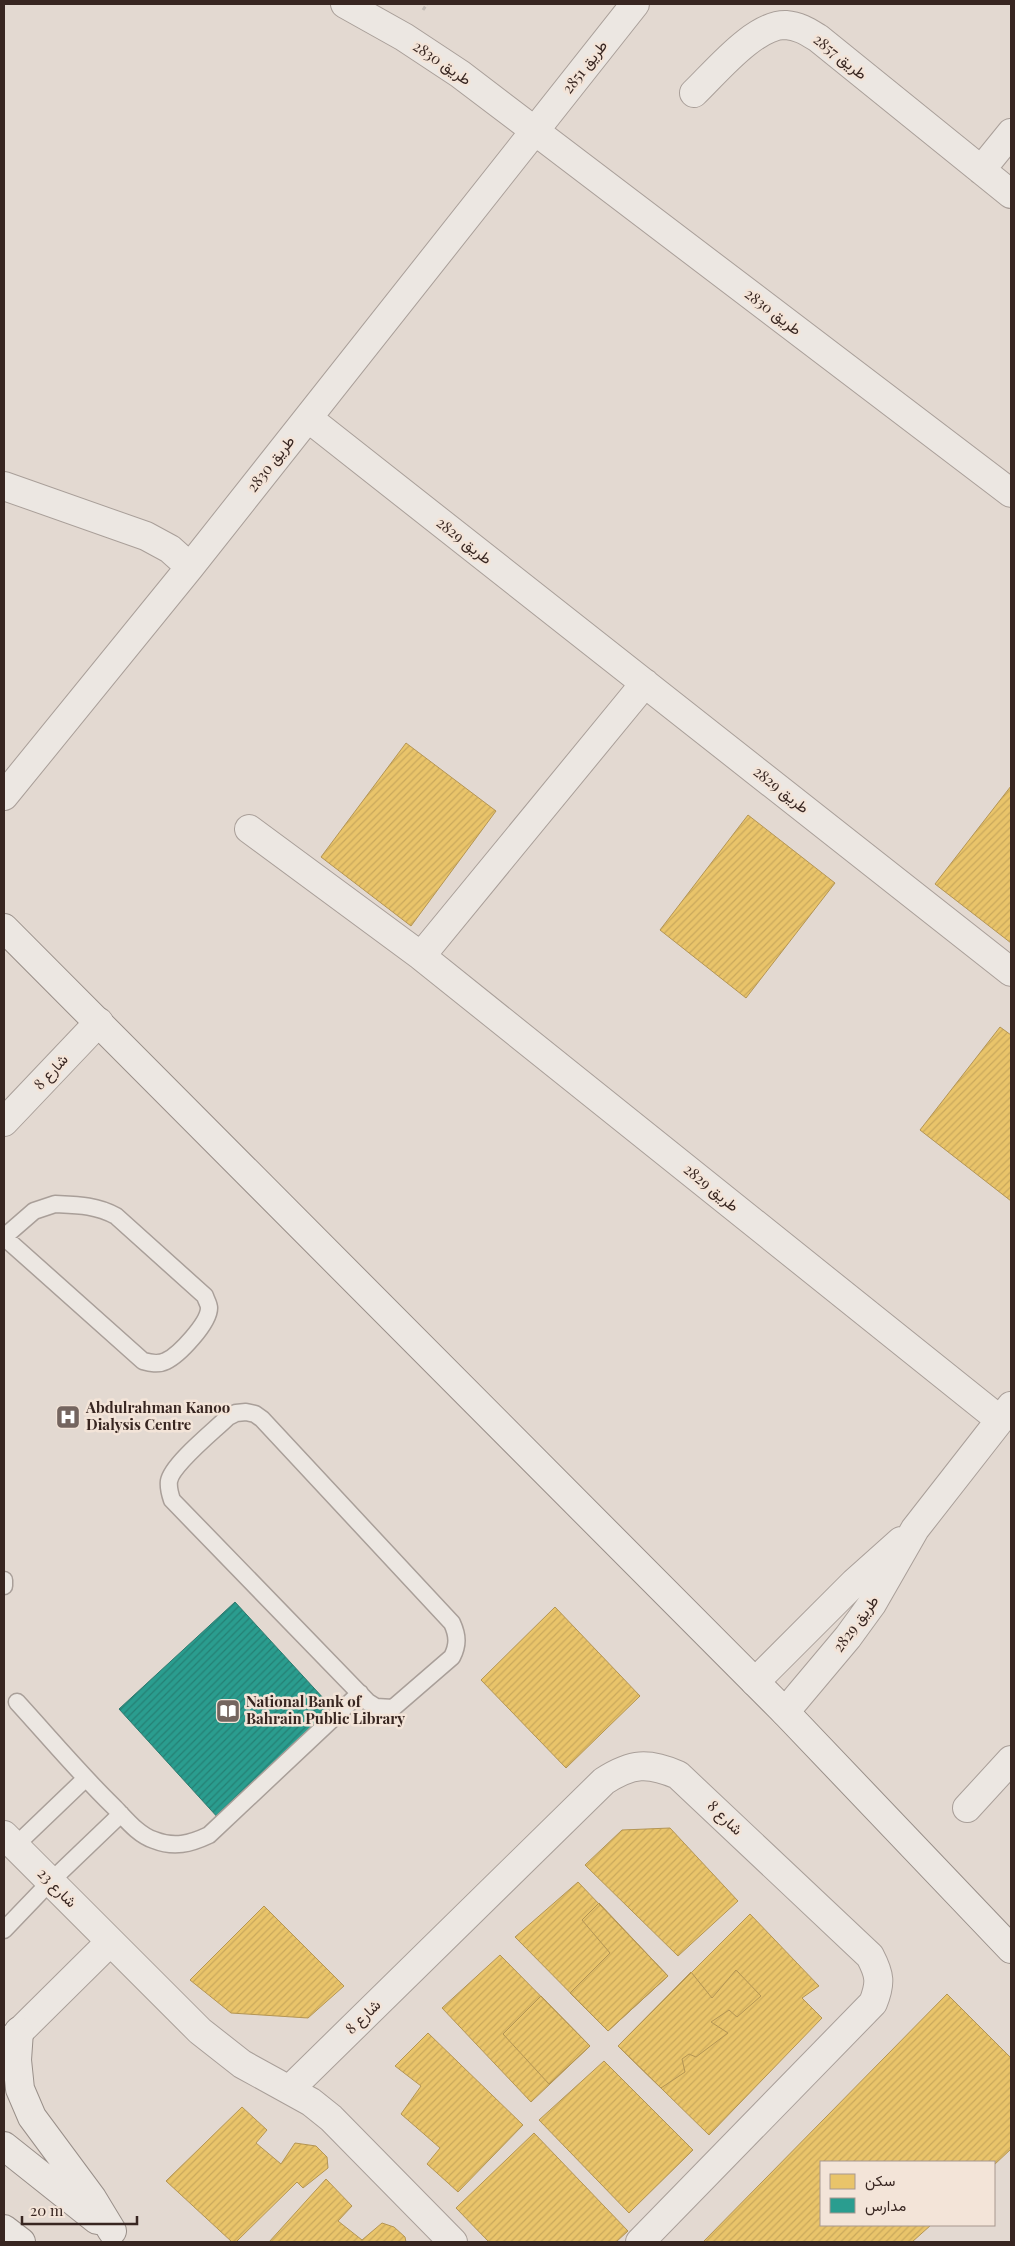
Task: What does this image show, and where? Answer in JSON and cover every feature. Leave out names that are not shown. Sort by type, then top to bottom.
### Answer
[{"type":"street","name":"طريق 2830","points":[[345,4],[404,37],[460,74],[1011,494]]},
{"type":"street","name":"طريق 2851","points":[[535,130],[635,4]]},
{"type":"street","name":"طريق 2857","points":[[694,93],[753,38],[769,29],[786,25],[804,29],[818,38],[1011,194]]},
{"type":"street","name":"طريق 2830","points":[[4,796],[190,567],[535,130]]},
{"type":"street","points":[[981,170],[1011,133]]},
{"type":"street","name":"طريق 2829","points":[[308,418],[1011,972]]},
{"type":"street","points":[[4,486],[146,536],[170,549],[190,567]]},
{"type":"street","points":[[421,956],[645,683]]},
{"type":"street","name":"طريق 2829","points":[[249,830],[421,956],[1006,1413],[916,1529],[894,1569],[862,1618],[785,1712]]},
{"type":"street","points":[[4,928],[785,1712],[1011,1949]]},
{"type":"street","name":"شارع 8","points":[[4,1122],[99,1022]]},
{"type":"street","name":"طريق 2829","points":[[755,1682],[854,1583],[916,1529]]},
{"type":"street","points":[[967,1808],[1011,1760]]},
{"type":"street","name":"شارع 8","points":[[289,2090],[604,1781],[621,1770],[640,1766],[660,1768],[678,1775],[870,1956],[878,1971],[879,1987],[873,2003],[640,2242]]},
{"type":"street","name":"شارع 23","points":[[9,1840],[110,1942]]},
{"type":"street","points":[[117,2237],[92,2198],[32,2117],[20,2088],[17,2060],[12,2039],[110,1942],[220,2049],[265,2078],[289,2090],[331,2118],[453,2242]]},
{"type":"street","points":[[4,2146],[117,2237]]},
{"type":"street","points":[[4,2229],[21,2242]]},
{"type":"lane","points":[[55,1204],[84,1205],[106,1210],[121,1220],[198,1288],[205,1296],[209,1307],[207,1318],[202,1327],[173,1357],[164,1362],[142,1361],[4,1237],[26,1217],[44,1206],[55,1204]]},
{"type":"lane","points":[[236,1413],[254,1414],[262,1419],[452,1624],[457,1640],[456,1649],[452,1657],[393,1708],[376,1707],[360,1693],[172,1500],[169,1491],[169,1481],[173,1472],[228,1417],[236,1413]]},
{"type":"lane","points":[[4,1580],[4,1586]]},
{"type":"lane","points":[[17,1702],[85,1778],[136,1829],[152,1840],[172,1845],[191,1843],[209,1835],[360,1693]]},
{"type":"lane","points":[[9,1840],[85,1778]]},
{"type":"lane","points":[[4,1930],[50,1882],[121,1814]]},
{"type":"building: سكن","points":[[406,743],[496,811],[411,926],[321,857]]},
{"type":"building: سكن","points":[[1011,786],[1011,943],[935,884]]},
{"type":"building: سكن","points":[[748,815],[835,883],[746,998],[660,930]]},
{"type":"building: سكن","points":[[1000,1027],[1011,1035],[1011,1201],[920,1130]]},
{"type":"building: سكن","points":[[555,1607],[640,1696],[566,1768],[481,1680]]},
{"type":"building: سكن","points":[[670,1828],[738,1901],[678,1956],[585,1865],[622,1830]]},
{"type":"building: سكن","points":[[578,1882],[668,1976],[608,2031],[515,1937]]},
{"type":"building: سكن","points":[[599,1903],[668,1976],[608,2031],[570,1993],[610,1953],[582,1920]]},
{"type":"building: سكن","points":[[264,1906],[344,1986],[308,2018],[231,2013],[190,1980]]},
{"type":"building: سكن","points":[[750,1914],[819,1986],[802,1998],[822,2018],[709,2135],[618,2046]]},
{"type":"building: سكن","points":[[500,1955],[590,2046],[531,2102],[442,2008]]},
{"type":"building: سكن","points":[[736,1970],[761,1996],[737,2017],[729,2010],[711,2022],[728,2033],[696,2057],[689,2054],[682,2059],[685,2072],[661,2088],[618,2046],[691,1972],[712,1998]]},
{"type":"building: سكن","points":[[947,1994],[1011,2058],[1011,2149],[995,2164],[995,2161],[820,2161],[820,2226],[930,2226],[912,2242],[703,2242]]},
{"type":"building: سكن","points":[[541,1996],[590,2046],[549,2084],[503,2034]]},
{"type":"building: سكن","points":[[428,2033],[523,2125],[458,2192],[427,2164],[440,2148],[401,2114],[421,2086],[395,2066]]},
{"type":"building: سكن","points":[[604,2061],[693,2150],[629,2213],[539,2120]]},
{"type":"building: سكن","points":[[242,2107],[267,2130],[256,2143],[281,2164],[295,2143],[316,2146],[327,2157],[328,2168],[303,2188],[297,2182],[236,2242],[232,2242],[166,2181]]},
{"type":"building: سكن","points":[[534,2133],[628,2231],[616,2242],[489,2242],[456,2208]]},
{"type":"building: سكن","points":[[326,2179],[352,2206],[338,2221],[362,2240],[382,2223],[394,2227],[405,2237],[406,2242],[269,2242]]},
{"type":"building: مدارس","name":"National Bank of Bahrain Public Library","points":[[235,1602],[336,1712],[220,1820],[119,1709]]},
{"type":"place","name":"Abdulrahman Kanoo Dialysis Centre","points":[[68,1417]]},
{"type":"place","name":"National Bank of Bahrain Public Library","points":[[228,1711]]}]
